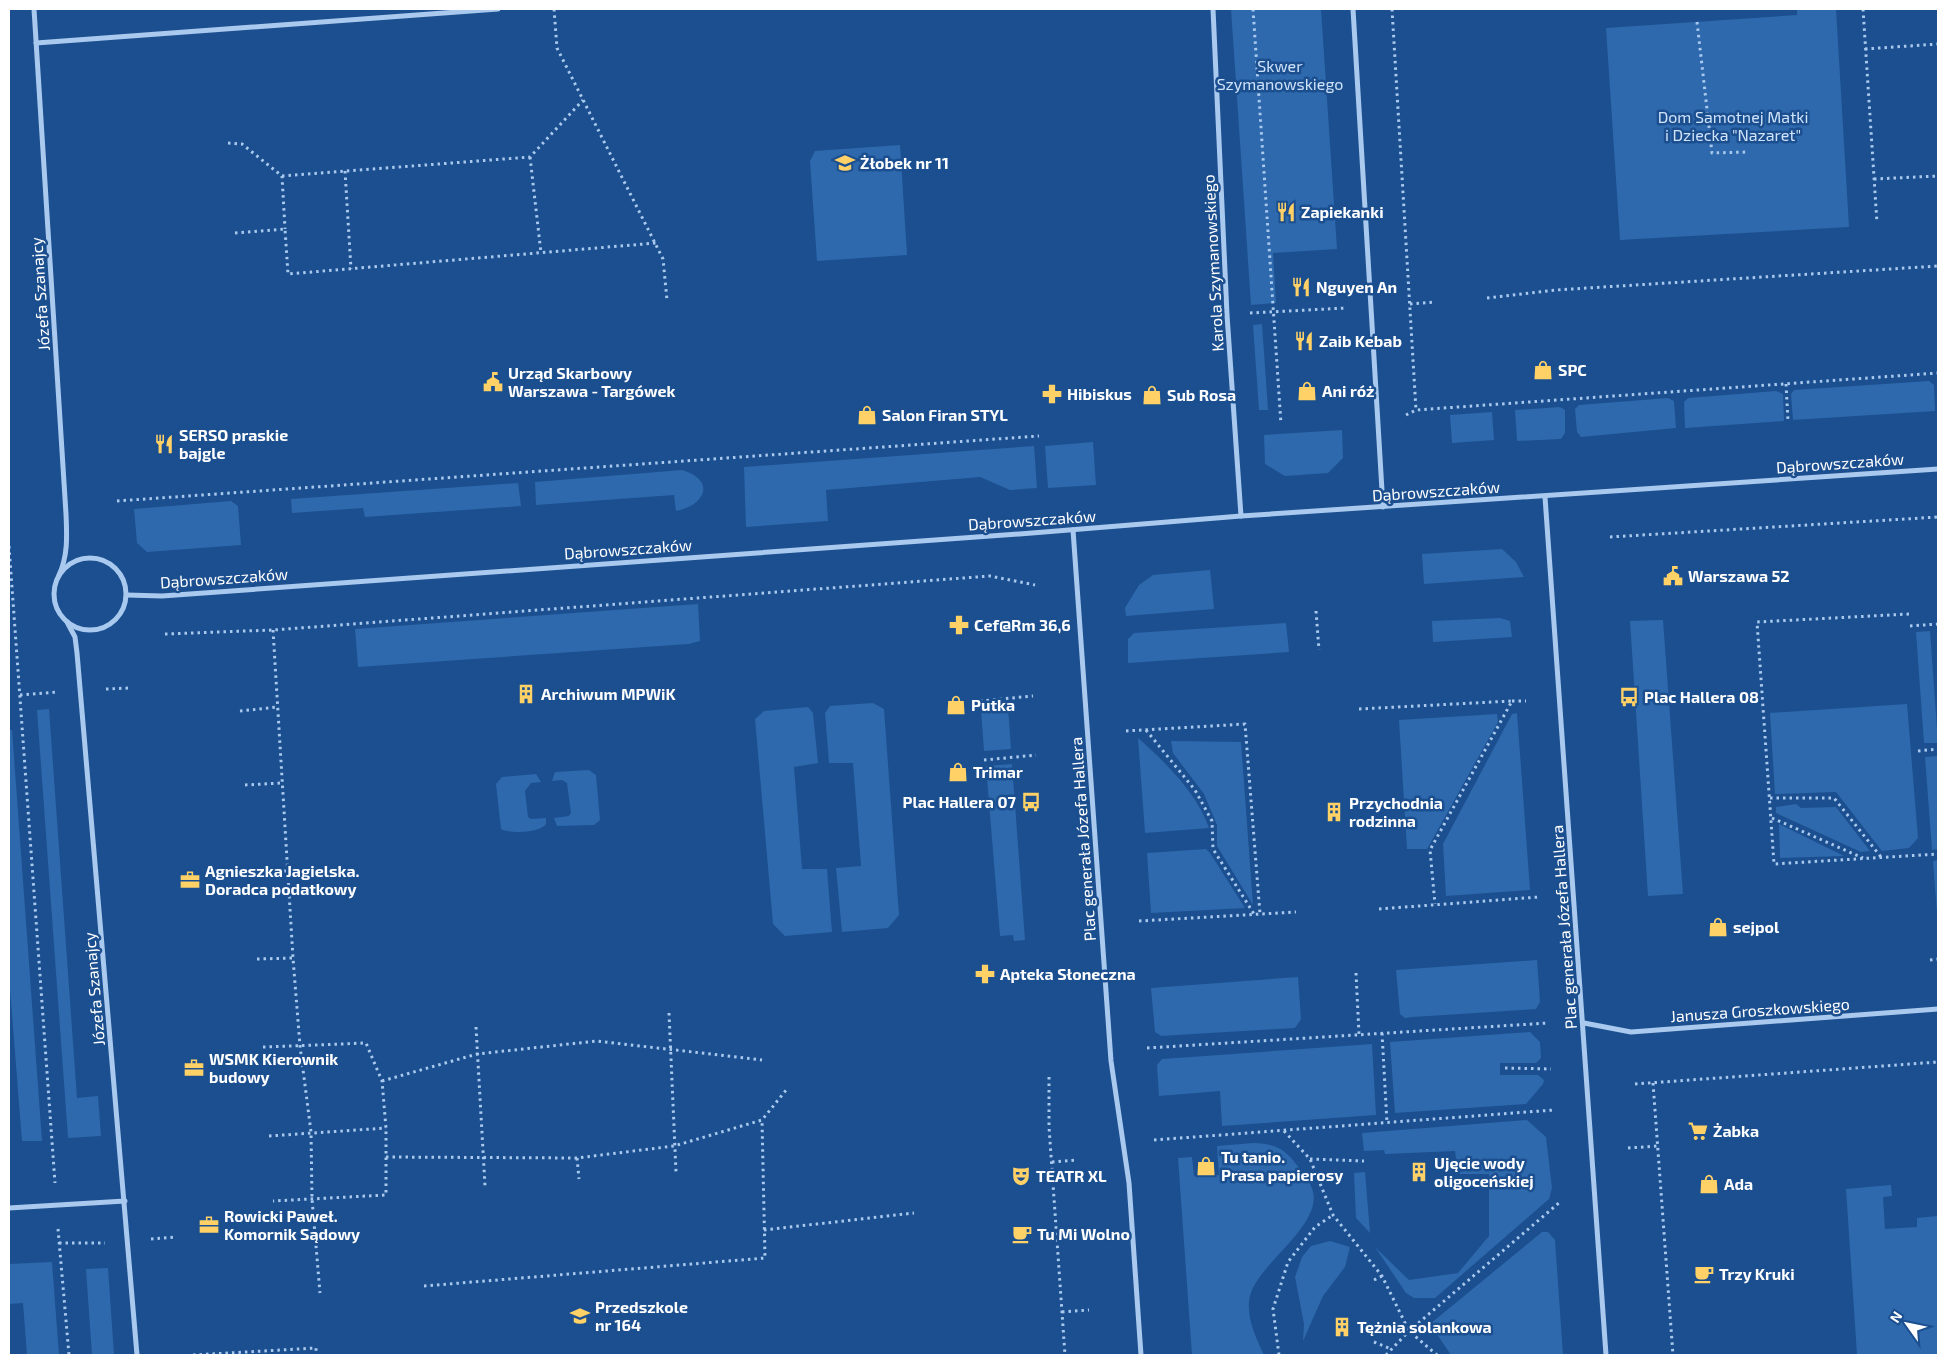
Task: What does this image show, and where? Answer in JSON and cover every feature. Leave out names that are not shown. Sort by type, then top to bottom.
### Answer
[{"type":"street","name":"Józefa Szanajcy","points":[[34,9],[66,514],[65,563],[59,576]]},
{"type":"street","points":[[36,43],[498,9]]},
{"type":"street","name":"Karola Szymanowskiego","points":[[1213,9],[1227,315],[1241,516]]},
{"type":"street","points":[[1354,9],[1383,507]]},
{"type":"street","name":"Dąbrowszczaków","points":[[127,595],[162,596],[1073,530],[1241,516],[1938,469]]},
{"type":"street","name":"Plac generała Józefa Hallera","points":[[1545,496],[1584,1023],[1606,1355]]},
{"type":"street","name":"Plac generała Józefa Hallera","points":[[1073,530],[1112,1062],[1128,1183],[1141,1355]]},
{"type":"street","points":[[88,557],[101,559],[111,564],[120,572],[125,583],[127,595],[125,606],[119,617],[100,629],[88,630],[77,628],[67,622],[58,612],[54,600],[55,587],[59,576],[67,566],[77,560],[88,557]]},
{"type":"street","name":"Józefa Szanajcy","points":[[67,622],[75,638],[78,653],[137,1355]]},
{"type":"street","name":"Janusza Groszkowskiego","points":[[1584,1023],[1631,1032],[1938,1009]]},
{"type":"street","points":[[9,1208],[125,1201]]},
{"type":"path","points":[[554,9],[557,48],[663,259],[667,300]]},
{"type":"path","points":[[1253,9],[1281,424]]},
{"type":"path","points":[[1392,9],[1416,410]]},
{"type":"path","points":[[1863,9],[1877,223]]},
{"type":"path","points":[[1696,22],[1712,153],[1748,152]]},
{"type":"path","points":[[1866,49],[1938,44]]},
{"type":"path","points":[[228,143],[242,144],[282,176],[530,157],[583,100]]},
{"type":"path","points":[[530,157],[541,253]]},
{"type":"path","points":[[345,171],[351,269]]},
{"type":"path","points":[[282,176],[288,274],[656,243]]},
{"type":"path","points":[[1874,179],[1938,176]]},
{"type":"path","points":[[235,232],[285,229]]},
{"type":"path","points":[[1487,298],[1556,290],[1938,266]]},
{"type":"path","points":[[1410,304],[1435,302]]},
{"type":"path","points":[[1227,315],[1371,307]]},
{"type":"path","points":[[1406,414],[1416,410],[1938,373]]},
{"type":"path","points":[[1786,384],[1788,421]]},
{"type":"path","points":[[117,501],[1039,436]]},
{"type":"path","points":[[1610,537],[1938,517]]},
{"type":"path","points":[[9,546],[11,604],[20,695],[56,1205],[69,1355]]},
{"type":"path","points":[[165,634],[273,630],[990,576],[1035,585]]},
{"type":"path","points":[[1316,611],[1319,650]]},
{"type":"path","points":[[1909,614],[1757,622],[1774,864],[1938,854]]},
{"type":"path","points":[[1910,626],[1938,624]]},
{"type":"path","points":[[273,630],[293,958],[300,1046],[311,1132],[312,1199],[320,1293]]},
{"type":"path","points":[[106,689],[130,688]]},
{"type":"path","points":[[20,695],[60,692]]},
{"type":"path","points":[[980,701],[1033,696]]},
{"type":"path","points":[[1359,708],[1526,700]]},
{"type":"path","points":[[1434,904],[1430,850],[1512,701]]},
{"type":"path","points":[[240,711],[278,707]]},
{"type":"path","points":[[1126,731],[1245,724],[1260,914]]},
{"type":"path","points":[[1146,730],[1195,790],[1212,821],[1213,849],[1254,914]]},
{"type":"path","points":[[1918,751],[1938,749]]},
{"type":"path","points":[[984,760],[1036,754]]},
{"type":"path","points":[[246,785],[282,782]]},
{"type":"path","points":[[1770,798],[1834,798],[1882,858]]},
{"type":"path","points":[[1772,818],[1864,858]]},
{"type":"path","points":[[251,872],[287,871]]},
{"type":"path","points":[[1379,909],[1539,897]]},
{"type":"path","points":[[1139,921],[1296,912]]},
{"type":"path","points":[[257,959],[293,958]]},
{"type":"path","points":[[1930,960],[1938,959]]},
{"type":"path","points":[[1356,973],[1359,1034]]},
{"type":"path","points":[[669,1013],[676,1172]]},
{"type":"path","points":[[1147,1048],[1548,1023]]},
{"type":"path","points":[[476,1027],[485,1186]]},
{"type":"path","points":[[1382,1033],[1387,1123]]},
{"type":"path","points":[[382,1081],[477,1054],[597,1041],[762,1060]]},
{"type":"path","points":[[263,1048],[366,1043],[382,1081],[386,1128],[386,1195],[273,1201]]},
{"type":"path","points":[[1635,1084],[1938,1062]]},
{"type":"path","points":[[1505,1068],[1552,1068]]},
{"type":"path","points":[[1050,1077],[1049,1127],[1065,1355]]},
{"type":"path","points":[[1653,1083],[1673,1355]]},
{"type":"path","points":[[386,1157],[484,1160],[577,1158],[674,1146],[762,1120],[787,1089]]},
{"type":"path","points":[[1154,1140],[1554,1110]]},
{"type":"path","points":[[424,1286],[764,1258],[762,1120]]},
{"type":"path","points":[[269,1136],[386,1128]]},
{"type":"path","points":[[1283,1131],[1310,1159],[1334,1215],[1382,1276],[1409,1331],[1437,1355]]},
{"type":"path","points":[[1628,1148],[1658,1146]]},
{"type":"path","points":[[577,1158],[579,1179]]},
{"type":"path","points":[[1310,1159],[1364,1162]]},
{"type":"path","points":[[1052,1162],[1077,1160]]},
{"type":"path","points":[[1386,1355],[1409,1331],[1560,1202]]},
{"type":"path","points":[[764,1230],[914,1213]]},
{"type":"path","points":[[1279,1355],[1273,1309],[1288,1262],[1315,1227],[1334,1215]]},
{"type":"path","points":[[1374,1280],[1382,1276]]},
{"type":"path","points":[[1062,1312],[1089,1310]]},
{"type":"path","points":[[1374,1342],[1391,1349]]},
{"type":"path","points":[[193,1355],[316,1348],[316,1355]]},
{"type":"green space","name":"Skwer Szymanowskiego","points":[[1231,9],[1321,9],[1337,249],[1273,253],[1276,303],[1251,305]]},
{"type":"green space","name":"Dom Samotnej Matki i Dziecka \"Nazaret\"","points":[[1797,9],[1836,9],[1849,227],[1620,240],[1606,28],[1797,15]]},
{"type":"green space","points":[[900,145],[907,255],[817,261],[810,161],[815,151]]},
{"type":"green space","points":[[1262,324],[1268,410],[1259,410],[1253,325]]},
{"type":"green space","points":[[1929,381],[1934,385],[1935,411],[1793,420],[1791,394],[1794,390]]},
{"type":"green space","points":[[1776,391],[1783,394],[1784,421],[1685,428],[1684,402],[1688,398]]},
{"type":"green space","points":[[1668,398],[1674,401],[1676,428],[1581,437],[1577,432],[1575,409],[1579,405]]},
{"type":"green space","points":[[1560,407],[1565,410],[1565,433],[1561,439],[1517,441],[1515,410]]},
{"type":"green space","points":[[1492,412],[1494,440],[1452,443],[1450,415]]},
{"type":"green space","points":[[1342,430],[1343,458],[1328,473],[1285,476],[1265,464],[1264,435]]},
{"type":"green space","points":[[1093,442],[1096,485],[1048,488],[1045,446]]},
{"type":"green space","points":[[1034,446],[1037,488],[1010,490],[980,477],[826,490],[828,521],[746,527],[744,467]]},
{"type":"green space","points":[[682,470],[693,474],[700,480],[703,492],[694,503],[676,511],[674,495],[536,505],[535,482]]},
{"type":"green space","points":[[518,483],[521,506],[365,517],[363,508],[292,513],[291,499]]},
{"type":"green space","points":[[231,501],[238,506],[241,545],[147,552],[137,543],[134,509]]},
{"type":"green space","points":[[1502,549],[1516,562],[1524,577],[1424,584],[1422,554]]},
{"type":"green space","points":[[1210,570],[1214,609],[1126,616],[1125,608],[1139,585],[1153,575]]},
{"type":"green space","points":[[698,604],[700,641],[689,644],[358,667],[355,629]]},
{"type":"green space","points":[[1500,618],[1510,621],[1512,637],[1433,642],[1432,621]]},
{"type":"green space","points":[[1663,620],[1683,894],[1648,896],[1630,621]]},
{"type":"green space","points":[[1286,623],[1289,652],[1128,663],[1128,639],[1134,633]]},
{"type":"green space","points":[[1930,631],[1938,743],[1924,743],[1916,632]]},
{"type":"green space","points":[[873,703],[884,709],[899,915],[888,928],[842,932],[836,868],[861,866],[853,763],[829,763],[825,713],[830,706]]},
{"type":"green space","points":[[1907,704],[1918,838],[1909,848],[1882,851],[1836,792],[1775,794],[1770,713]]},
{"type":"green space","points":[[808,707],[813,713],[818,763],[794,767],[802,869],[827,869],[832,932],[785,936],[773,924],[755,719],[764,711]]},
{"type":"green space","points":[[1008,707],[1011,749],[984,751],[981,709]]},
{"type":"green space","points":[[49,709],[77,1098],[98,1096],[101,1136],[68,1138],[37,710]]},
{"type":"green space","points":[[1517,713],[1530,890],[1446,896],[1443,844],[1512,714]]},
{"type":"green space","points":[[1497,714],[1498,722],[1427,849],[1407,849],[1399,720]]},
{"type":"green space","points":[[9,730],[12,730],[42,1141],[22,1141],[9,976]]},
{"type":"green space","points":[[1138,738],[1159,757],[1188,790],[1204,815],[1209,828],[1145,833]]},
{"type":"green space","points":[[1171,741],[1241,742],[1253,905],[1217,846],[1217,825],[1204,794],[1173,753]]},
{"type":"green space","points":[[1938,756],[1938,849],[1932,850],[1925,757]]},
{"type":"green space","points":[[1012,764],[1025,940],[1014,941],[1013,935],[1000,936],[986,766]]},
{"type":"green space","points":[[589,770],[596,775],[600,820],[594,825],[557,826],[554,818],[569,816],[571,813],[567,783],[562,780],[552,781],[555,772]]},
{"type":"green space","points":[[536,774],[541,782],[531,783],[525,791],[528,817],[531,819],[546,818],[546,824],[538,829],[525,832],[511,832],[501,829],[496,784],[502,777]]},
{"type":"green space","points":[[1796,804],[1801,808],[1836,807],[1870,851],[1861,852],[1776,813],[1776,807]]},
{"type":"green space","points":[[1779,824],[1844,856],[1780,858]]},
{"type":"green space","points":[[1206,849],[1245,908],[1151,913],[1147,853]]},
{"type":"green space","points":[[1938,860],[1938,926],[1933,861]]},
{"type":"green space","points":[[1537,960],[1540,1002],[1536,1009],[1405,1018],[1400,1014],[1396,970]]},
{"type":"green space","points":[[1298,977],[1301,1019],[1295,1028],[1161,1036],[1155,1032],[1151,988]]},
{"type":"green space","points":[[1530,1032],[1540,1042],[1541,1058],[1536,1063],[1500,1063],[1500,1075],[1538,1075],[1544,1080],[1543,1084],[1526,1104],[1395,1113],[1390,1042]]},
{"type":"green space","points":[[1372,1044],[1376,1115],[1222,1126],[1220,1091],[1159,1096],[1157,1065],[1162,1059]]},
{"type":"green space","points":[[1527,1120],[1546,1137],[1552,1188],[1549,1199],[1435,1298],[1414,1298],[1406,1293],[1375,1247],[1409,1280],[1458,1273],[1489,1236],[1489,1174],[1458,1174],[1455,1151],[1385,1154],[1384,1150],[1364,1151],[1362,1133]]},
{"type":"green space","points":[[1253,1143],[1275,1146],[1290,1157],[1311,1186],[1313,1204],[1309,1217],[1258,1279],[1252,1290],[1249,1315],[1264,1355],[1192,1355],[1178,1158],[1192,1157],[1194,1176],[1219,1175],[1217,1146]]},
{"type":"green space","points":[[1365,1172],[1370,1233],[1356,1218],[1354,1173]]},
{"type":"green space","points":[[1891,1185],[1892,1196],[1883,1197],[1885,1229],[1917,1227],[1917,1218],[1938,1216],[1938,1355],[1857,1355],[1846,1189]]},
{"type":"green space","points":[[1542,1232],[1548,1232],[1555,1240],[1563,1355],[1451,1355],[1430,1324]]},
{"type":"green space","points":[[1330,1241],[1350,1247],[1345,1267],[1323,1296],[1303,1341],[1304,1324],[1295,1277],[1302,1257],[1311,1246]]},
{"type":"green space","points":[[52,1262],[59,1355],[27,1355],[23,1303],[9,1304],[9,1264]]},
{"type":"green space","points":[[108,1268],[114,1355],[92,1355],[86,1269]]},
{"type":"place","name":"Żłobek nr 11","points":[[845,163]]},
{"type":"place","name":"Zapiekanki","points":[[1286,212]]},
{"type":"place","name":"Nguyen An","points":[[1301,287]]},
{"type":"place","name":"Zaib Kebab","points":[[1304,341]]},
{"type":"place","name":"SPC","points":[[1543,370]]},
{"type":"place","name":"Urząd Skarbowy Warszawa - Targówek","points":[[493,382]]},
{"type":"place","name":"Ani róż","points":[[1307,391]]},
{"type":"place","name":"Hibiskus","points":[[1052,394]]},
{"type":"place","name":"Sub Rosa","points":[[1152,395]]},
{"type":"place","name":"Salon Firan STYL","points":[[867,415]]},
{"type":"place","name":"SERSO praskie bajgle","points":[[164,444]]},
{"type":"place","name":"Warszawa 52","points":[[1673,576]]},
{"type":"place","name":"Cef@Rm 36,6","points":[[959,625]]},
{"type":"place","name":"Archiwum MPWiK","points":[[526,694]]},
{"type":"place","name":"Plac Hallera 08","points":[[1629,697]]},
{"type":"place","name":"Putka","points":[[956,705]]},
{"type":"place","name":"Trimar","points":[[958,772]]},
{"type":"place","name":"Plac Hallera 07","points":[[1031,802]]},
{"type":"place","name":"Przychodnia rodzinna","points":[[1334,812]]},
{"type":"place","name":"Agnieszka Jagielska. Doradca podatkowy","points":[[190,880]]},
{"type":"place","name":"sejpol","points":[[1718,927]]},
{"type":"place","name":"Apteka Słoneczna","points":[[985,974]]},
{"type":"place","name":"WSMK Kierownik budowy","points":[[194,1068]]},
{"type":"place","name":"Żabka","points":[[1698,1131]]},
{"type":"place","name":"Tu tanio. Prasa papierosy","points":[[1206,1166]]},
{"type":"place","name":"Ujęcie wody oligoceńskiej","points":[[1419,1172]]},
{"type":"place","name":"TEATR XL","points":[[1021,1176]]},
{"type":"place","name":"Ada","points":[[1709,1184]]},
{"type":"place","name":"Rowicki Paweł. Komornik Sądowy","points":[[209,1225]]},
{"type":"place","name":"Tu Mi Wolno","points":[[1022,1234]]},
{"type":"place","name":"Trzy Kruki","points":[[1704,1274]]},
{"type":"place","name":"Przedszkole nr 164","points":[[580,1316]]},
{"type":"place","name":"Tężnia solankowa","points":[[1342,1327]]}]
